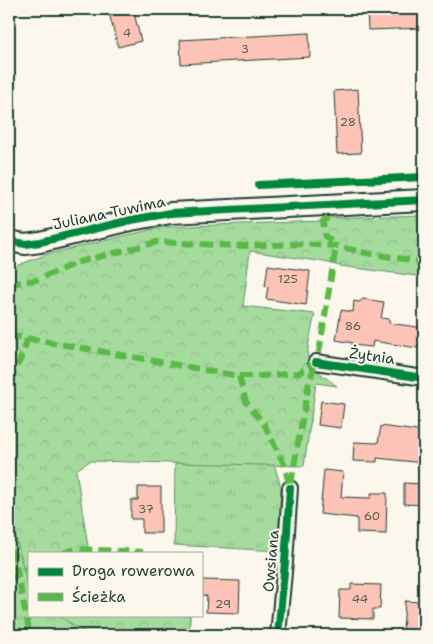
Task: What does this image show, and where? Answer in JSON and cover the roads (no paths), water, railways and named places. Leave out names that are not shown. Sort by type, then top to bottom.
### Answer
[{"type":"street","name":"Juliana Tuwima","points":[[9,241],[25,244],[40,242],[131,220],[171,213],[424,200]]},
{"type":"street","name":"Żytnia","points":[[316,362],[424,378]]},
{"type":"street","name":"Owsiana","points":[[278,635],[290,488]]}]
